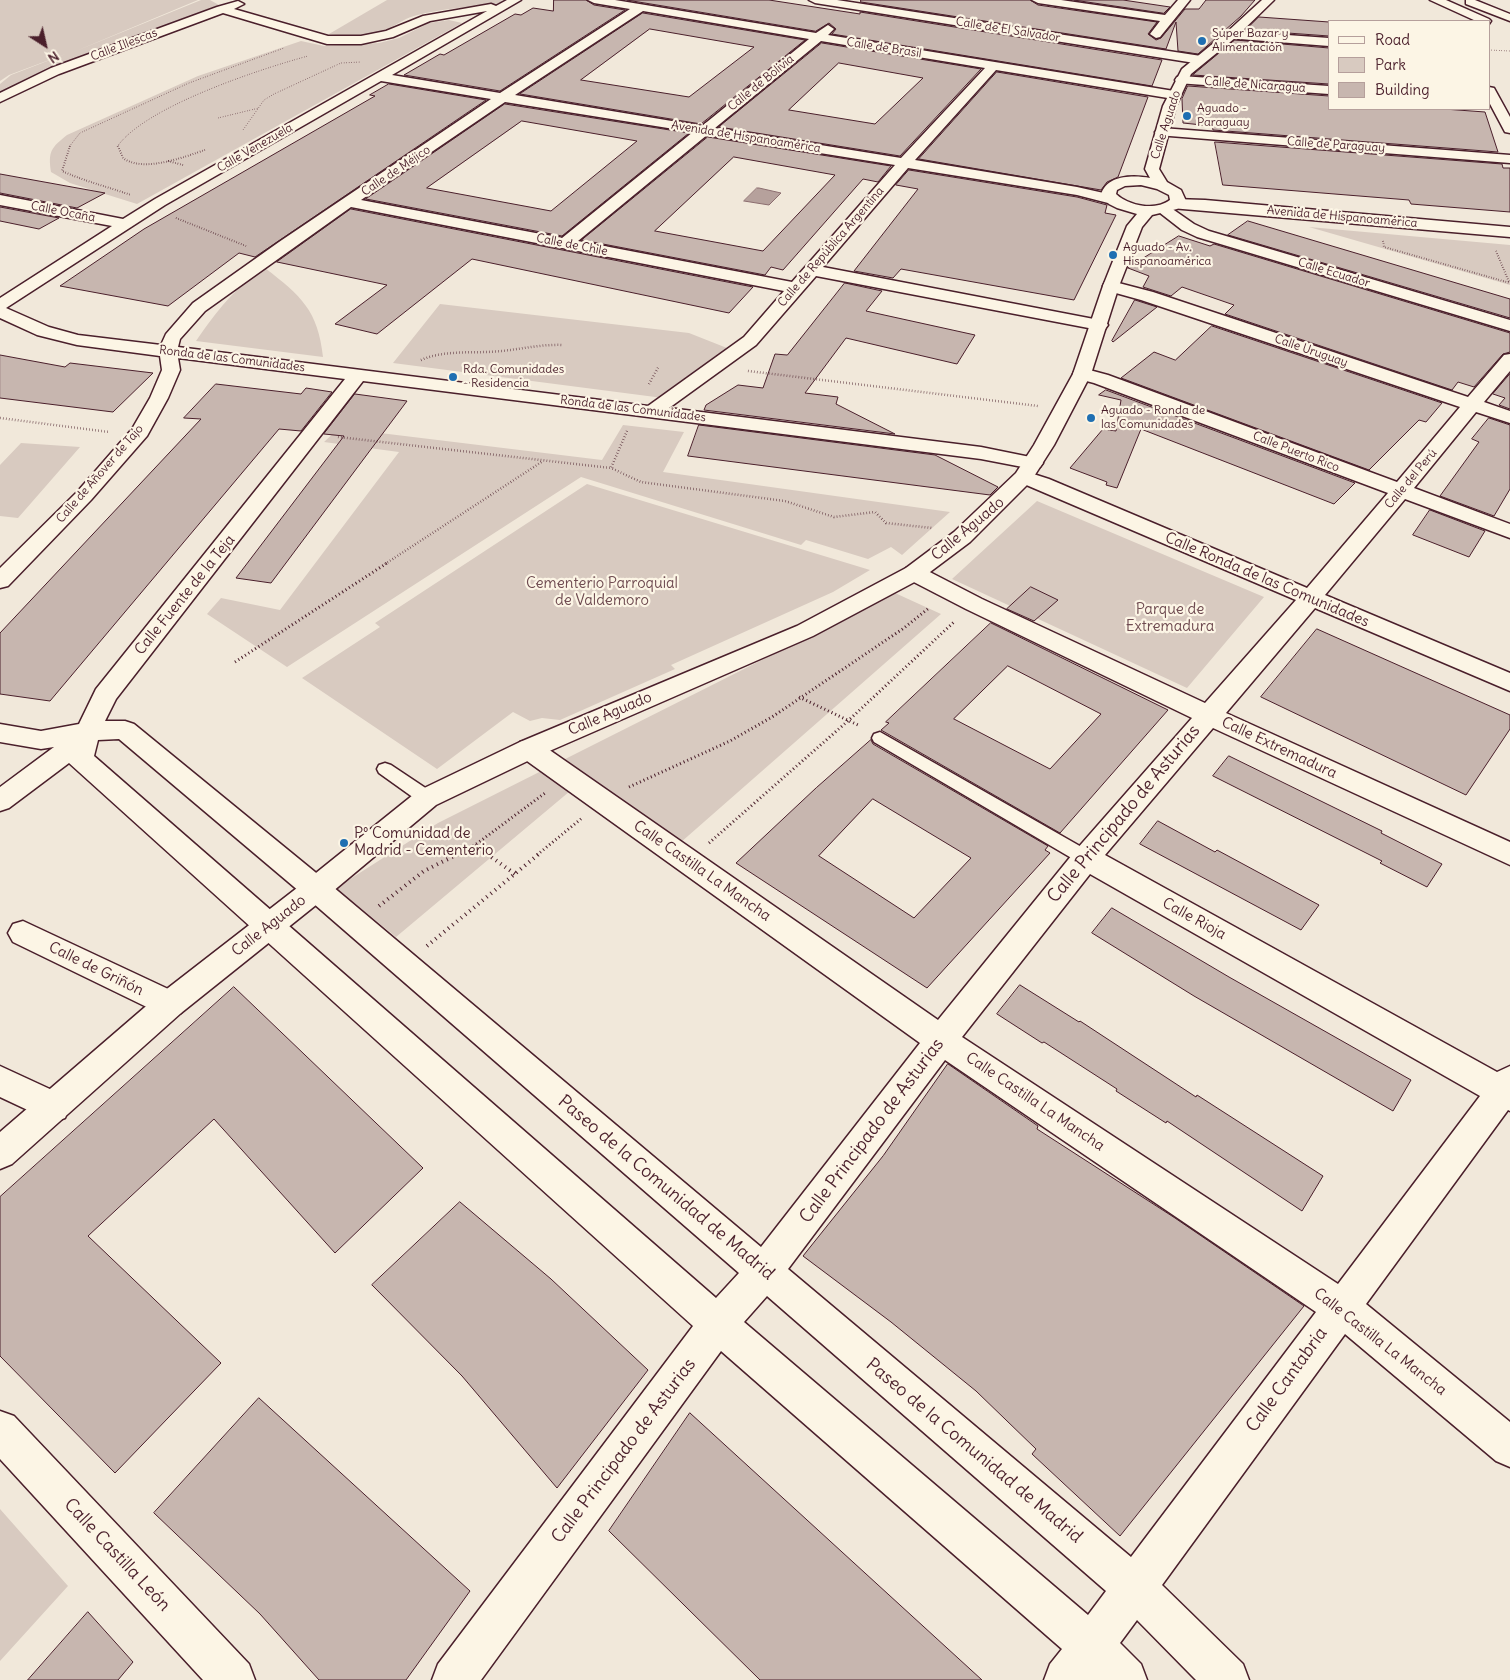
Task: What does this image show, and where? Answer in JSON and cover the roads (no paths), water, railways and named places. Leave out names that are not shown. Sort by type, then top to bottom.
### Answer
[{"type":"street","name":"Calle Illescas","points":[[0,98],[56,72],[221,9],[251,0]]},
{"type":"street","name":"Calle Venezuela","points":[[0,305],[151,208],[515,0]]},
{"type":"street","name":"Calle de Brasil","points":[[594,0],[1174,95]]},
{"type":"street","name":"Calle de El Salvador","points":[[815,0],[862,3],[1201,60]]},
{"type":"street","points":[[1038,0],[1168,19]]},
{"type":"street","points":[[1142,51],[1184,0]]},
{"type":"street","name":"Calle Aguado","points":[[1161,184],[1152,169],[1174,95],[1181,80],[1186,72],[1231,35],[1268,0]]},
{"type":"street","points":[[1436,0],[1483,20]]},
{"type":"street","points":[[1466,0],[1510,18]]},
{"type":"street","name":"Calle de Bolivia","points":[[565,244],[862,3]]},
{"type":"street","points":[[221,9],[327,40],[361,40],[389,34],[427,18],[502,6]]},
{"type":"street","name":"Calle de Méjico","points":[[168,350],[172,338],[199,307],[270,256],[503,97],[640,8]]},
{"type":"street","points":[[427,18],[449,16],[475,22]]},
{"type":"street","points":[[1231,35],[1328,42]]},
{"type":"street","name":"Calle de República Argentina","points":[[645,410],[715,367],[750,342],[909,157],[993,66]]},
{"type":"street","name":"Avenida de Hispanoamérica","points":[[396,68],[716,120],[1117,197],[1165,204],[1205,205],[1510,232]]},
{"type":"street","name":"Avenida de Hispanoamérica","points":[[379,77],[704,130],[909,157]]},
{"type":"street","name":"Calle de Nicaragua","points":[[1181,80],[1328,90]]},
{"type":"street","points":[[1491,98],[1510,129]]},
{"type":"street","name":"Calle de Paraguay","points":[[1162,132],[1510,159]]},
{"type":"street","name":"Calle Aguado","points":[[1130,181],[1152,169]]},
{"type":"street","points":[[1135,226],[1131,214],[1117,197],[1130,181],[1161,184],[1165,204]]},
{"type":"street","name":"Avenida de Hispanoamérica","points":[[1165,204],[1203,199],[1510,226]]},
{"type":"street","name":"Calle Ocaña","points":[[0,200],[126,224]]},
{"type":"street","name":"Calle de Chile","points":[[349,202],[796,288]]},
{"type":"street","name":"Calle Aguado","points":[[0,1153],[170,1004],[316,889],[427,798],[529,749],[805,631],[914,573],[968,532],[1029,470],[1082,374],[1111,286],[1135,226],[1165,204]]},
{"type":"street","name":"Calle Ecuador","points":[[1165,204],[1188,227],[1203,234],[1510,326]]},
{"type":"street","points":[[812,270],[1099,325]]},
{"type":"street","name":"Calle Uruguay","points":[[1111,286],[1147,296],[1510,417]]},
{"type":"street","name":"Ronda de las Comunidades","points":[[0,312],[43,331],[77,340],[980,453],[1029,470]]},
{"type":"street","name":"Calle de Añover de Tajo","points":[[0,582],[84,496],[137,435],[159,398],[171,370],[168,350]]},
{"type":"street","name":"Calle del Perú","points":[[1311,598],[1510,359]]},
{"type":"street","name":"Calle Puerto Rico","points":[[1082,374],[1110,382],[1510,532]]},
{"type":"street","name":"Calle Fuente de la Teja","points":[[0,801],[54,762],[88,731],[105,694],[313,435],[358,375]]},
{"type":"street","name":"Calle Ronda de las Comunidades","points":[[1029,470],[1042,483],[1510,682]]},
{"type":"street","name":"Calle Extremadura","points":[[914,573],[949,592],[1208,715],[1510,854]]},
{"type":"street","name":"Calle Principado de Asturias","points":[[454,1680],[718,1324],[764,1272],[941,1040],[1086,858],[1311,598]]},
{"type":"street","name":"Paseo de la Comunidad de Madrid","points":[[0,733],[41,740],[88,731],[125,730],[316,889],[1134,1588],[1227,1680]]},
{"type":"street","points":[[88,731],[80,759],[718,1324],[1092,1646],[1125,1680]]},
{"type":"street","name":"Calle Castilla La Mancha","points":[[529,749],[941,1040],[1341,1307],[1510,1447]]},
{"type":"street","name":"Calle Rioja","points":[[1086,858],[1508,1089]]},
{"type":"street","name":"Calle de Griñón","points":[[23,933],[170,1004]]},
{"type":"street","points":[[0,1081],[53,1107]]},
{"type":"street","name":"Calle Cantabria","points":[[1066,1680],[1341,1307],[1508,1089]]},
{"type":"street","name":"Calle Castilla León","points":[[0,1430],[233,1680]]},
{"type":"lane","name":"Calle Rioja","points":[[880,738],[1086,858]]},
{"type":"lane","points":[[385,769],[427,798]]},
{"type":"place","name":"Súper Bazar y Alimentación","points":[[1202,41]]},
{"type":"place","name":"Aguado - Paraguay","points":[[1187,116]]},
{"type":"place","name":"Aguado - Av. Hispanoamérica","points":[[1113,255]]},
{"type":"place","name":"Rda. Comunidades - Residencia","points":[[453,377]]},
{"type":"place","name":"Aguado - Ronda de las Comunidades","points":[[1091,418]]},
{"type":"place","name":"Pº Comunidad de Madrid - Cementerio","points":[[344,843]]},
{"type":"park label","name":"Cementerio Parroquial de Valdemoro","points":[[602,592]]},
{"type":"park label","name":"Parque de Extremadura","points":[[1170,618]]}]
